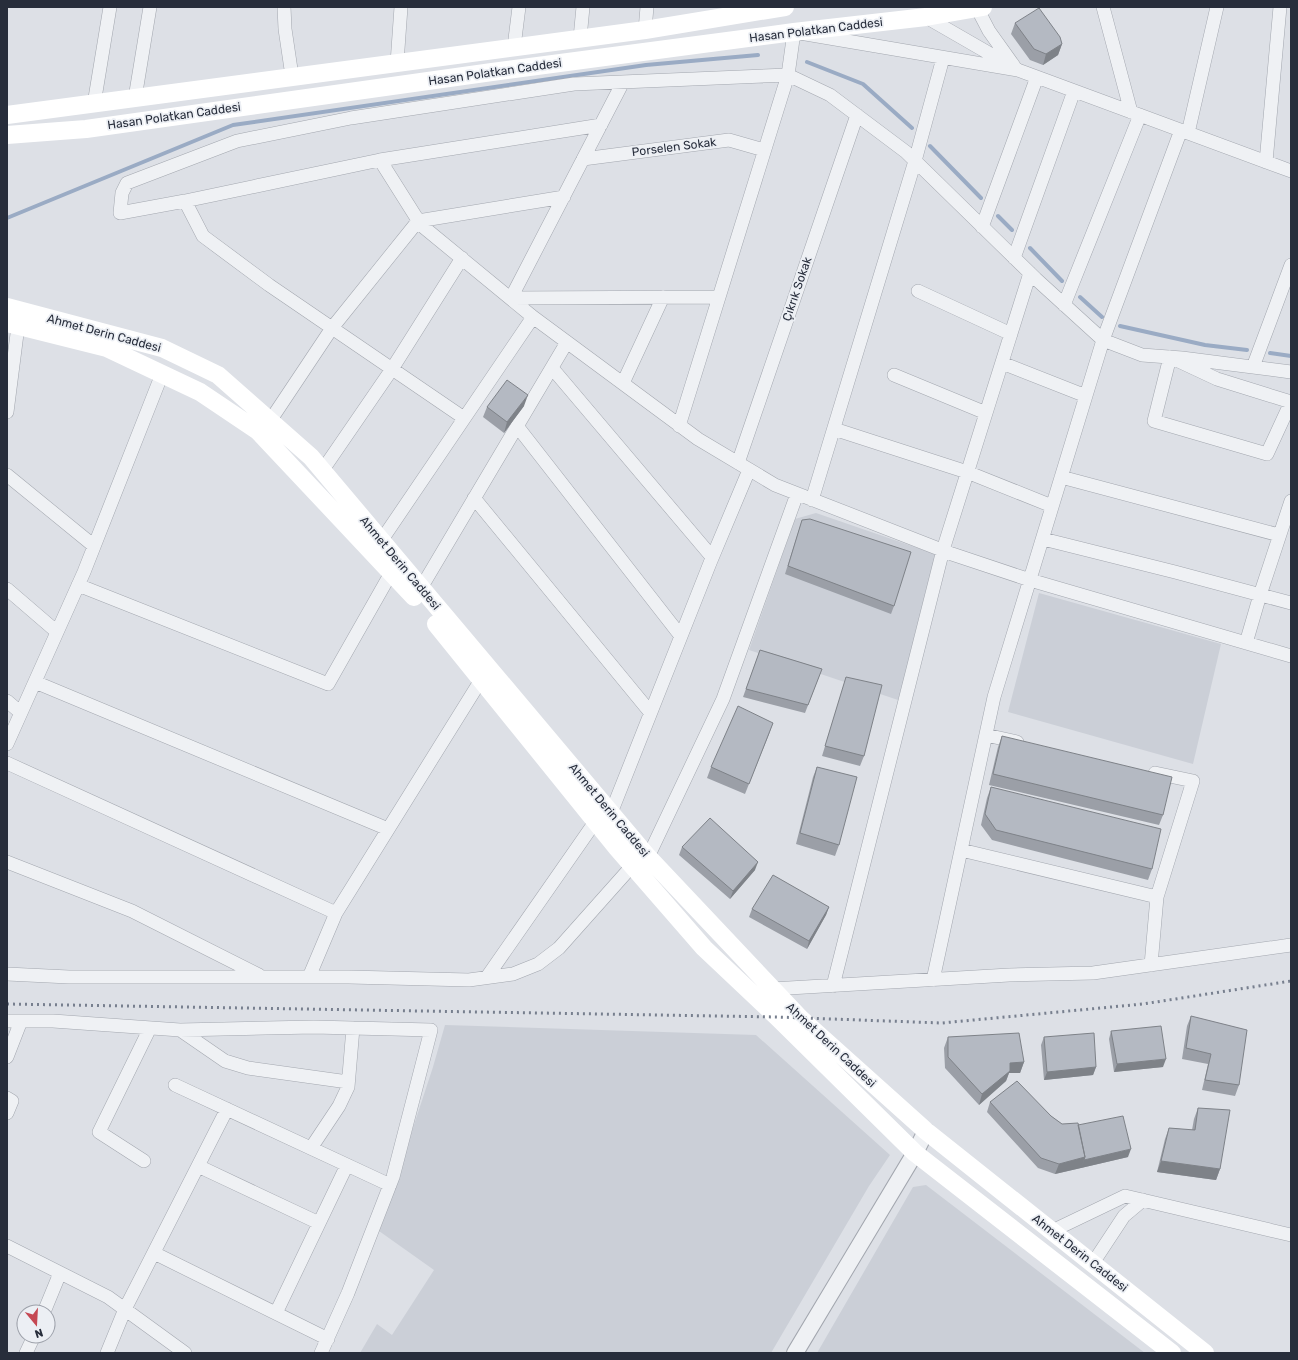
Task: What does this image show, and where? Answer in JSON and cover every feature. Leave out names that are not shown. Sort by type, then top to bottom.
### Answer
[{"type":"main road","name":"Hasan Polatkan Caddesi","points":[[7,114],[94,104],[292,76],[646,30],[785,7]]},
{"type":"main road","name":"Hasan Polatkan Caddesi","points":[[7,135],[86,129],[492,72],[794,32],[921,12],[979,7]]},
{"type":"main road","name":"Ahmet Derin Caddesi","points":[[7,307],[162,348],[218,375],[311,457],[648,857],[800,1018],[926,1131],[1205,1353]]},
{"type":"main road","name":"Ahmet Derin Caddesi","points":[[13,325],[107,348],[200,392],[258,431],[414,597],[595,822],[704,948],[777,1017],[915,1153],[1168,1352]]},
{"type":"street","points":[[94,104],[110,7]]},
{"type":"street","points":[[135,98],[150,7]]},
{"type":"street","points":[[284,7],[285,29],[292,76]]},
{"type":"street","points":[[397,63],[401,7]]},
{"type":"street","points":[[514,47],[519,7]]},
{"type":"street","points":[[580,38],[583,7]]},
{"type":"street","points":[[646,30],[647,7]]},
{"type":"street","points":[[979,7],[989,31],[1018,70]]},
{"type":"street","points":[[1064,305],[1136,114],[1104,7]]},
{"type":"street","points":[[933,980],[994,697],[1103,340],[1184,132],[1217,7]]},
{"type":"street","points":[[1266,162],[1280,7]]},
{"type":"street","points":[[921,12],[1018,70],[1291,171]]},
{"type":"street","points":[[680,426],[788,75],[794,32],[1018,70]]},
{"type":"street","points":[[812,500],[915,161],[943,58]]},
{"type":"street","points":[[601,125],[380,160],[185,201],[120,213],[122,193],[127,183],[237,141],[351,118],[574,84],[788,75],[830,95],[906,152],[1014,258],[1103,340],[1142,355],[1291,372]]},
{"type":"street","points":[[982,227],[1036,77]]},
{"type":"street","points":[[511,298],[623,82]]},
{"type":"street","points":[[1014,258],[1074,91]]},
{"type":"street","name":"Çıkrık Sokak","points":[[611,813],[712,557],[744,467],[857,115]]},
{"type":"street","name":"Porselen Sokak","points":[[583,159],[729,140],[764,150]]},
{"type":"street","points":[[380,160],[421,225],[533,316],[680,426],[698,439],[775,485],[943,550],[1030,580],[1291,656]]},
{"type":"street","points":[[270,421],[332,328],[418,221],[564,197]]},
{"type":"street","points":[[185,201],[203,236],[269,285],[464,418]]},
{"type":"street","points":[[322,471],[392,369],[462,258]]},
{"type":"street","points":[[1253,367],[1291,265]]},
{"type":"street","points":[[833,986],[943,550],[1030,273]]},
{"type":"street","points":[[918,291],[1011,334]]},
{"type":"street","points":[[511,298],[719,297]]},
{"type":"street","points":[[623,383],[663,298]]},
{"type":"street","points":[[381,540],[533,316]]},
{"type":"street","points":[[7,412],[13,325]]},
{"type":"street","points":[[421,588],[567,342]]},
{"type":"street","points":[[1170,357],[1217,379],[1291,402],[1267,454],[1154,421],[1170,357]]},
{"type":"street","points":[[1002,362],[1086,396]]},
{"type":"street","points":[[552,368],[712,557]]},
{"type":"street","points":[[7,744],[78,585],[162,374]]},
{"type":"street","points":[[894,375],[986,413]]},
{"type":"street","points":[[517,426],[680,635]]},
{"type":"street","points":[[834,429],[968,472],[1052,506]]},
{"type":"street","points":[[7,475],[94,546]]},
{"type":"street","points":[[1061,477],[1279,535]]},
{"type":"street","points":[[7,974],[469,980],[513,974],[538,964],[559,948],[632,866],[648,857],[723,699],[797,494]]},
{"type":"street","points":[[474,498],[650,712]]},
{"type":"street","points":[[1246,643],[1291,500]]},
{"type":"street","points":[[1043,539],[1291,603]]},
{"type":"street","points":[[78,585],[328,684],[391,573]]},
{"type":"street","points":[[7,589],[57,632]]},
{"type":"street","points":[[309,977],[336,913],[481,680]]},
{"type":"street","points":[[35,682],[388,829]]},
{"type":"street","points":[[7,701],[21,713]]},
{"type":"street","points":[[986,734],[1032,745]]},
{"type":"street","points":[[7,763],[336,913]]},
{"type":"street","points":[[1139,769],[1193,782],[1157,897],[1151,965]]},
{"type":"street","points":[[487,978],[595,822]]},
{"type":"street","points":[[961,850],[1157,897]]},
{"type":"street","points":[[7,862],[132,911],[262,977]]},
{"type":"street","points":[[772,989],[1009,975],[1093,972],[1291,946]]},
{"type":"street","points":[[7,1021],[53,1021],[180,1030],[314,1027],[431,1030],[390,1185],[348,1294],[321,1353]]},
{"type":"street","points":[[7,1057],[21,1021]]},
{"type":"street","points":[[144,1161],[99,1132],[150,1028]]},
{"type":"street","points":[[311,1148],[339,1106],[348,1087],[353,1028]]},
{"type":"street","points":[[180,1030],[224,1062],[248,1068],[348,1082]]},
{"type":"street","points":[[175,1085],[390,1185]]},
{"type":"street","points":[[7,1098],[12,1101],[7,1113]]},
{"type":"street","points":[[107,1353],[126,1309],[227,1109]]},
{"type":"street","points":[[795,1353],[915,1153],[926,1131]]},
{"type":"street","points":[[276,1313],[347,1165]]},
{"type":"street","points":[[198,1166],[319,1223]]},
{"type":"street","points":[[1052,1231],[1125,1196],[1291,1235]]},
{"type":"street","points":[[1093,1263],[1124,1216],[1143,1200]]},
{"type":"street","points":[[7,1246],[108,1296],[186,1353]]},
{"type":"street","points":[[154,1253],[328,1339]]},
{"type":"street","points":[[47,1304],[60,1273]]},
{"type":"shaded area","points":[[816,513],[941,556],[898,700],[749,650],[795,519]]},
{"type":"shaded area","points":[[1039,593],[1221,644],[1193,764],[1008,712]]},
{"type":"shaded area","points":[[445,1025],[756,1035],[890,1155],[869,1186],[771,1353],[360,1353],[377,1324],[392,1335],[434,1270],[379,1231],[433,1067]]},
{"type":"shaded area","points":[[926,1185],[1145,1353],[817,1353],[913,1187]]},
{"type":"building","points":[[1039,8],[1060,37],[1062,44],[1046,54],[1034,49],[1015,23]]},
{"type":"building","points":[[507,380],[528,395],[507,422],[487,407]]},
{"type":"building","points":[[810,519],[911,552],[894,606],[788,566],[802,520]]},
{"type":"building","points":[[760,650],[822,669],[808,705],[746,689]]},
{"type":"building","points":[[846,677],[882,685],[864,756],[825,746]]},
{"type":"building","points":[[738,706],[773,723],[749,784],[711,767]]},
{"type":"building","points":[[1002,736],[1172,777],[1163,815],[993,774]]},
{"type":"building","points":[[817,767],[857,777],[839,845],[800,833]]},
{"type":"building","points":[[991,787],[1161,829],[1152,869],[996,830],[985,814]]},
{"type":"building","points":[[710,818],[758,862],[733,891],[682,847]]},
{"type":"building","points":[[773,875],[829,907],[809,941],[752,909]]},
{"type":"building","points":[[1191,1016],[1247,1030],[1239,1085],[1205,1080],[1211,1054],[1186,1048]]},
{"type":"building","points":[[1161,1026],[1166,1059],[1117,1064],[1111,1031]]},
{"type":"building","points":[[1019,1033],[1024,1062],[1010,1063],[1010,1071],[982,1094],[948,1057],[948,1037]]},
{"type":"building","points":[[1094,1033],[1096,1067],[1047,1072],[1044,1037]]},
{"type":"building","points":[[1017,1081],[1051,1116],[1062,1124],[1078,1123],[1085,1157],[1059,1164],[1041,1158],[990,1102]]},
{"type":"building","points":[[1198,1108],[1230,1110],[1220,1169],[1161,1161],[1169,1128],[1195,1130]]},
{"type":"building","points":[[1123,1116],[1131,1149],[1084,1160],[1085,1157],[1078,1125]]},
{"type":"waterway","points":[[7,218],[233,125],[646,65],[758,55]]},
{"type":"waterway","points":[[807,62],[863,84],[912,128]]},
{"type":"waterway","points":[[930,146],[981,198]]},
{"type":"waterway","points":[[998,216],[1012,230]]},
{"type":"waterway","points":[[1030,248],[1062,281]]},
{"type":"waterway","points":[[1080,297],[1102,317]]},
{"type":"waterway","points":[[1120,326],[1205,345],[1247,350]]},
{"type":"waterway","points":[[1270,353],[1291,356]]},
{"type":"railway","points":[[7,1004],[777,1017],[942,1023],[1143,1004],[1291,981]]}]
